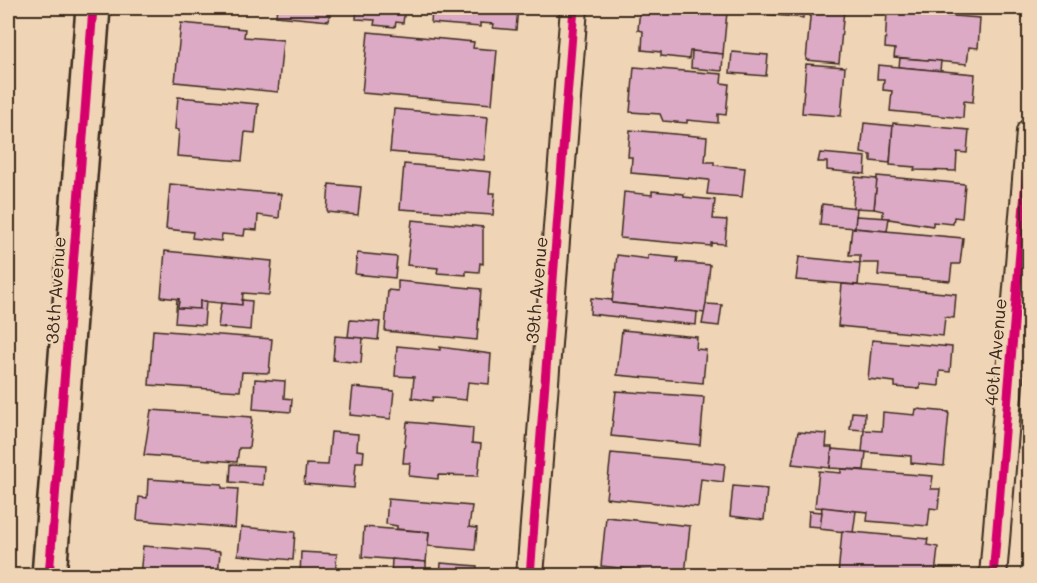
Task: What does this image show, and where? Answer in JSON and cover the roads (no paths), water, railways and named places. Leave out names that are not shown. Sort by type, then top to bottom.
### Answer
[{"type":"street","name":"38th Avenue","points":[[50,576],[93,8]]},
{"type":"street","name":"39th Avenue","points":[[530,576],[574,8]]},
{"type":"street","name":"40th Avenue","points":[[993,576],[1029,132]]}]
